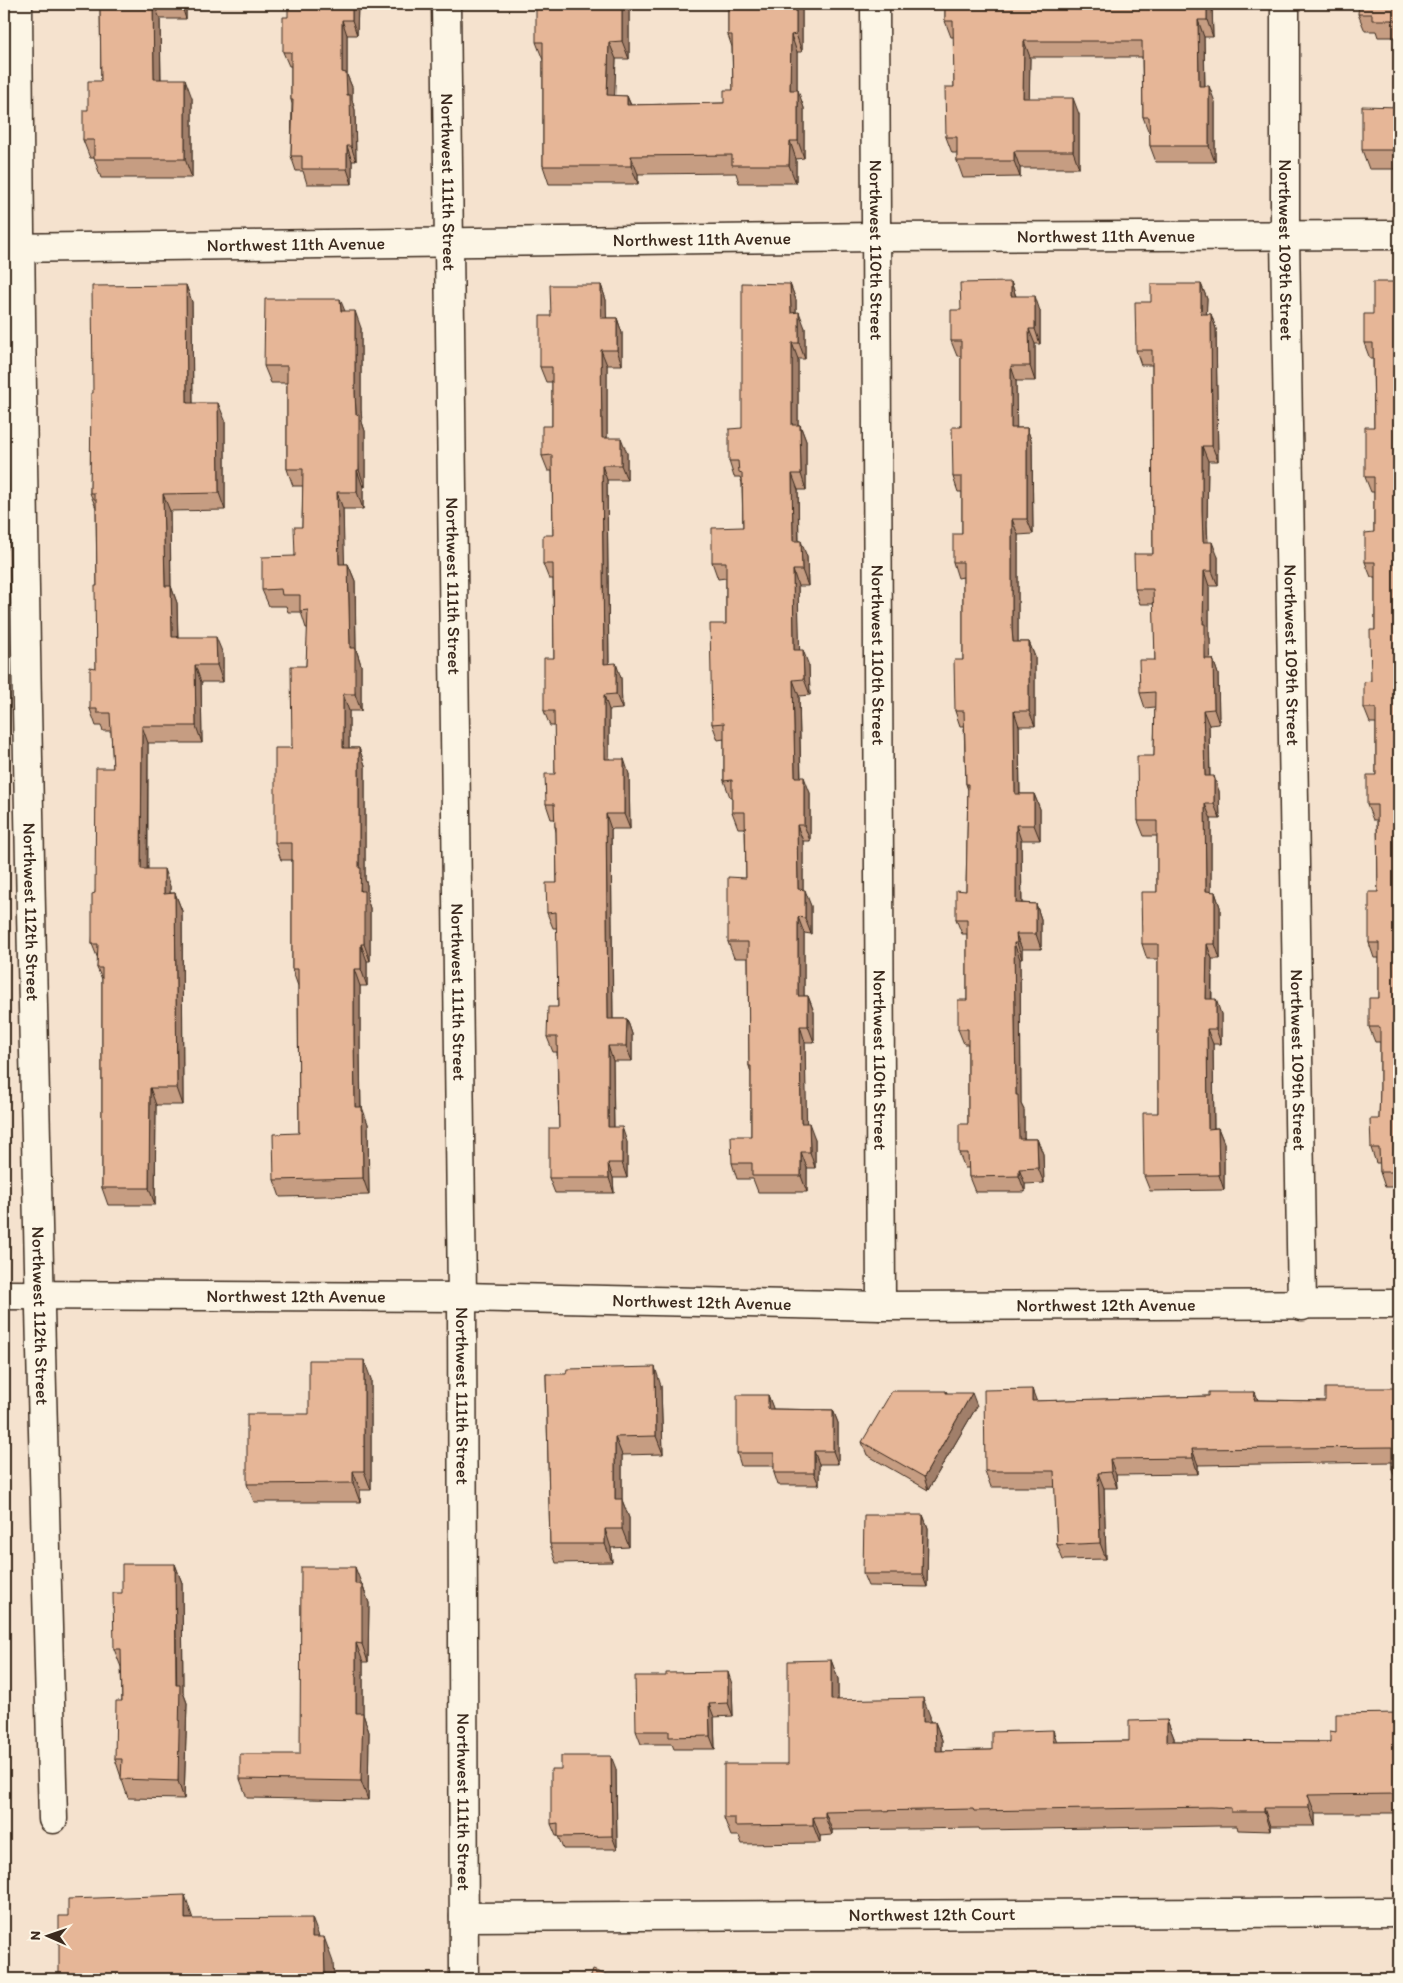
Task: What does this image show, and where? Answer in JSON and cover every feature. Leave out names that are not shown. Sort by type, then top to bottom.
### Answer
[{"type":"street","name":"Northwest 112th Street","points":[[18,4],[11,248],[53,1819]]},
{"type":"street","name":"Northwest 111th Street","points":[[446,4],[462,1297],[464,1979]]},
{"type":"street","name":"Northwest 110th Street","points":[[875,4],[881,1306]]},
{"type":"street","name":"Northwest 109th Street","points":[[1285,4],[1285,236],[1302,1306]]},
{"type":"street","name":"Northwest 11th Avenue","points":[[11,248],[877,237],[1399,235]]},
{"type":"street","name":"Northwest 12th Avenue","points":[[4,1295],[462,1297],[881,1306],[1302,1306],[1399,1304]]},
{"type":"street","name":"Northwest 12th Court","points":[[464,1917],[1399,1912]]},
{"type":"building","points":[[100,4],[153,4],[154,79],[185,79],[185,159],[94,159],[94,140],[83,140],[83,110],[88,110],[88,81],[101,81]]},
{"type":"building","points":[[288,4],[352,4],[352,20],[342,20],[342,72],[346,73],[347,95],[350,95],[351,146],[347,146],[347,169],[302,169],[302,156],[291,156],[293,100],[291,100],[291,52],[283,52],[283,17],[288,17]]},
{"type":"building","points":[[536,4],[622,4],[622,41],[609,42],[607,95],[627,96],[627,105],[724,103],[724,90],[733,90],[732,35],[728,35],[728,4],[796,4],[796,34],[791,35],[790,90],[798,90],[798,141],[790,141],[789,165],[732,165],[732,155],[631,156],[631,166],[543,166],[543,42],[536,42]]},
{"type":"building","points":[[945,4],[1207,4],[1207,20],[1198,20],[1199,86],[1209,86],[1209,146],[1150,146],[1149,117],[1143,117],[1142,41],[1024,41],[1023,98],[1073,98],[1073,151],[1014,151],[1014,161],[957,161],[957,137],[946,137],[945,87],[954,87],[953,21],[945,21]]},
{"type":"building","points":[[1359,4],[1399,4],[1399,20],[1372,20],[1372,14],[1358,14]]},
{"type":"building","points":[[1362,106],[1399,107],[1399,150],[1362,150]]},
{"type":"building","points":[[1011,282],[1011,296],[1035,296],[1035,329],[1029,329],[1030,366],[1011,366],[1011,428],[1027,428],[1027,519],[1012,519],[1013,642],[1029,642],[1029,711],[1014,711],[1015,794],[1034,794],[1034,825],[1016,825],[1016,903],[1036,904],[1036,934],[1016,934],[1017,943],[1014,943],[1016,1095],[1018,1095],[1019,1139],[1037,1139],[1038,1168],[1019,1169],[1019,1176],[969,1177],[968,1153],[959,1153],[959,1124],[968,1124],[968,1029],[958,1029],[958,1000],[967,1000],[967,919],[956,919],[956,890],[966,891],[968,784],[966,784],[964,711],[955,711],[954,660],[963,660],[963,562],[953,562],[953,534],[962,534],[962,477],[953,477],[952,427],[961,427],[961,341],[951,341],[951,310],[961,310],[960,283]]},
{"type":"building","points":[[1373,282],[1399,282],[1399,1172],[1380,1172],[1379,1148],[1371,1148],[1370,1119],[1379,1119],[1380,1088],[1380,1027],[1369,1027],[1369,998],[1379,998],[1379,943],[1369,943],[1369,892],[1378,892],[1377,805],[1367,805],[1367,775],[1376,775],[1376,708],[1364,708],[1364,682],[1371,681],[1370,630],[1375,630],[1375,562],[1365,562],[1365,533],[1374,532],[1374,477],[1365,477],[1365,427],[1374,427],[1373,343],[1364,343],[1364,314],[1373,314]]},
{"type":"building","points":[[742,283],[790,284],[791,313],[799,312],[799,343],[792,343],[792,425],[800,425],[801,474],[792,474],[793,541],[801,541],[802,570],[793,570],[794,650],[803,650],[804,679],[793,680],[795,777],[804,777],[804,825],[797,825],[798,889],[805,890],[805,918],[798,917],[798,996],[808,996],[808,1026],[800,1026],[801,1123],[809,1123],[810,1152],[801,1152],[801,1176],[752,1176],[752,1163],[732,1163],[731,1136],[751,1136],[748,942],[728,942],[728,877],[746,878],[745,812],[732,812],[732,780],[724,781],[724,723],[712,724],[710,624],[726,624],[726,562],[712,562],[712,528],[743,527],[742,473],[739,472],[738,461],[729,461],[729,429],[742,428]]},
{"type":"building","points":[[1151,284],[1201,284],[1201,314],[1211,314],[1212,446],[1202,446],[1202,510],[1203,542],[1212,542],[1212,571],[1204,571],[1203,624],[1205,624],[1205,659],[1213,659],[1214,709],[1203,710],[1205,776],[1214,776],[1214,804],[1205,804],[1206,891],[1215,892],[1215,944],[1207,944],[1206,999],[1216,999],[1216,1029],[1207,1029],[1208,1129],[1218,1128],[1219,1175],[1144,1176],[1143,1113],[1158,1113],[1158,944],[1142,944],[1141,892],[1157,892],[1157,821],[1138,821],[1137,756],[1154,756],[1155,692],[1140,693],[1139,660],[1155,660],[1153,589],[1135,589],[1134,554],[1153,554],[1152,350],[1136,350],[1135,302],[1151,302]]},
{"type":"building","points":[[186,285],[187,403],[218,403],[219,493],[163,494],[165,586],[171,586],[172,637],[216,637],[217,665],[195,665],[196,726],[142,726],[141,869],[164,869],[164,894],[175,893],[177,1088],[150,1088],[149,1188],[102,1188],[102,968],[97,968],[98,944],[92,944],[92,894],[95,893],[96,768],[113,768],[110,713],[97,713],[97,709],[90,709],[90,667],[96,668],[95,586],[97,586],[96,499],[94,499],[94,493],[90,493],[91,393],[93,393],[92,286]]},
{"type":"building","points":[[550,285],[601,285],[601,318],[617,318],[617,350],[601,350],[602,438],[621,438],[621,465],[602,465],[604,664],[616,663],[616,694],[604,695],[604,746],[605,759],[624,759],[624,814],[606,814],[608,1019],[627,1019],[626,1046],[608,1046],[608,1127],[622,1127],[622,1163],[608,1163],[609,1178],[549,1178],[549,1128],[559,1128],[557,1037],[547,1037],[548,1007],[558,1007],[556,912],[547,913],[546,883],[557,883],[554,804],[546,804],[545,774],[555,774],[554,711],[544,711],[544,658],[554,658],[553,564],[543,564],[543,535],[553,535],[552,455],[542,456],[542,426],[552,426],[552,367],[540,367],[540,316],[551,316]]},
{"type":"building","points":[[265,299],[340,299],[341,311],[355,311],[355,393],[356,415],[359,414],[357,492],[337,492],[339,564],[348,564],[350,648],[355,648],[355,694],[343,694],[343,748],[359,748],[359,868],[361,868],[360,891],[364,891],[364,944],[361,944],[361,969],[354,969],[354,1037],[355,1107],[362,1107],[363,1178],[274,1180],[273,1134],[299,1133],[298,969],[292,969],[292,843],[275,843],[275,748],[292,748],[291,666],[306,666],[308,610],[300,611],[300,595],[282,595],[281,589],[262,590],[262,557],[295,556],[294,527],[302,527],[303,469],[287,469],[287,366],[264,366]]},
{"type":"building","points":[[309,1360],[364,1360],[364,1471],[353,1471],[353,1483],[247,1484],[247,1414],[309,1414]]},
{"type":"building","points":[[655,1367],[656,1436],[615,1437],[615,1499],[622,1499],[622,1529],[605,1529],[605,1544],[550,1544],[546,1374],[566,1374],[567,1369]]},
{"type":"building","points":[[1325,1388],[1399,1388],[1399,1469],[1392,1469],[1392,1447],[1192,1449],[1193,1458],[1110,1459],[1111,1472],[1098,1473],[1100,1543],[1057,1545],[1054,1471],[985,1471],[984,1390],[1032,1389],[1032,1401],[1209,1396],[1209,1392],[1255,1392],[1254,1400],[1325,1401]]},
{"type":"building","points":[[892,1391],[972,1393],[924,1477],[862,1442]]},
{"type":"building","points":[[737,1395],[768,1395],[768,1409],[833,1410],[833,1451],[814,1451],[814,1473],[774,1473],[774,1453],[737,1453]]},
{"type":"building","points":[[864,1515],[923,1515],[922,1574],[863,1574]]},
{"type":"building","points":[[122,1564],[175,1564],[176,1685],[180,1685],[178,1781],[121,1779],[122,1759],[115,1759],[116,1701],[122,1701],[121,1649],[114,1649],[113,1593],[122,1593]]},
{"type":"building","points":[[301,1567],[355,1567],[355,1584],[362,1584],[362,1644],[356,1643],[356,1713],[363,1713],[361,1781],[240,1779],[240,1754],[300,1754]]},
{"type":"building","points":[[831,1660],[831,1700],[923,1698],[923,1722],[935,1722],[936,1751],[992,1750],[992,1732],[1053,1730],[1053,1742],[1129,1741],[1129,1721],[1167,1720],[1167,1741],[1330,1742],[1330,1731],[1336,1732],[1336,1714],[1399,1713],[1399,1794],[1308,1795],[1309,1808],[1264,1808],[1264,1812],[1231,1812],[1231,1808],[1211,1807],[825,1812],[825,1817],[813,1817],[813,1825],[735,1826],[735,1818],[724,1818],[724,1764],[788,1764],[788,1661]]},
{"type":"building","points":[[728,1672],[728,1703],[709,1704],[710,1736],[669,1737],[669,1731],[636,1731],[635,1676],[666,1676],[666,1673]]},
{"type":"building","points":[[561,1756],[611,1756],[612,1836],[558,1837],[558,1823],[551,1824],[551,1769],[561,1769]]},
{"type":"building","points":[[185,1895],[185,1919],[312,1918],[312,1937],[324,1937],[325,1979],[59,1979],[59,1916],[68,1916],[68,1899]]},
{"type":"building","points":[[593,1970],[616,1979],[590,1979]]}]
